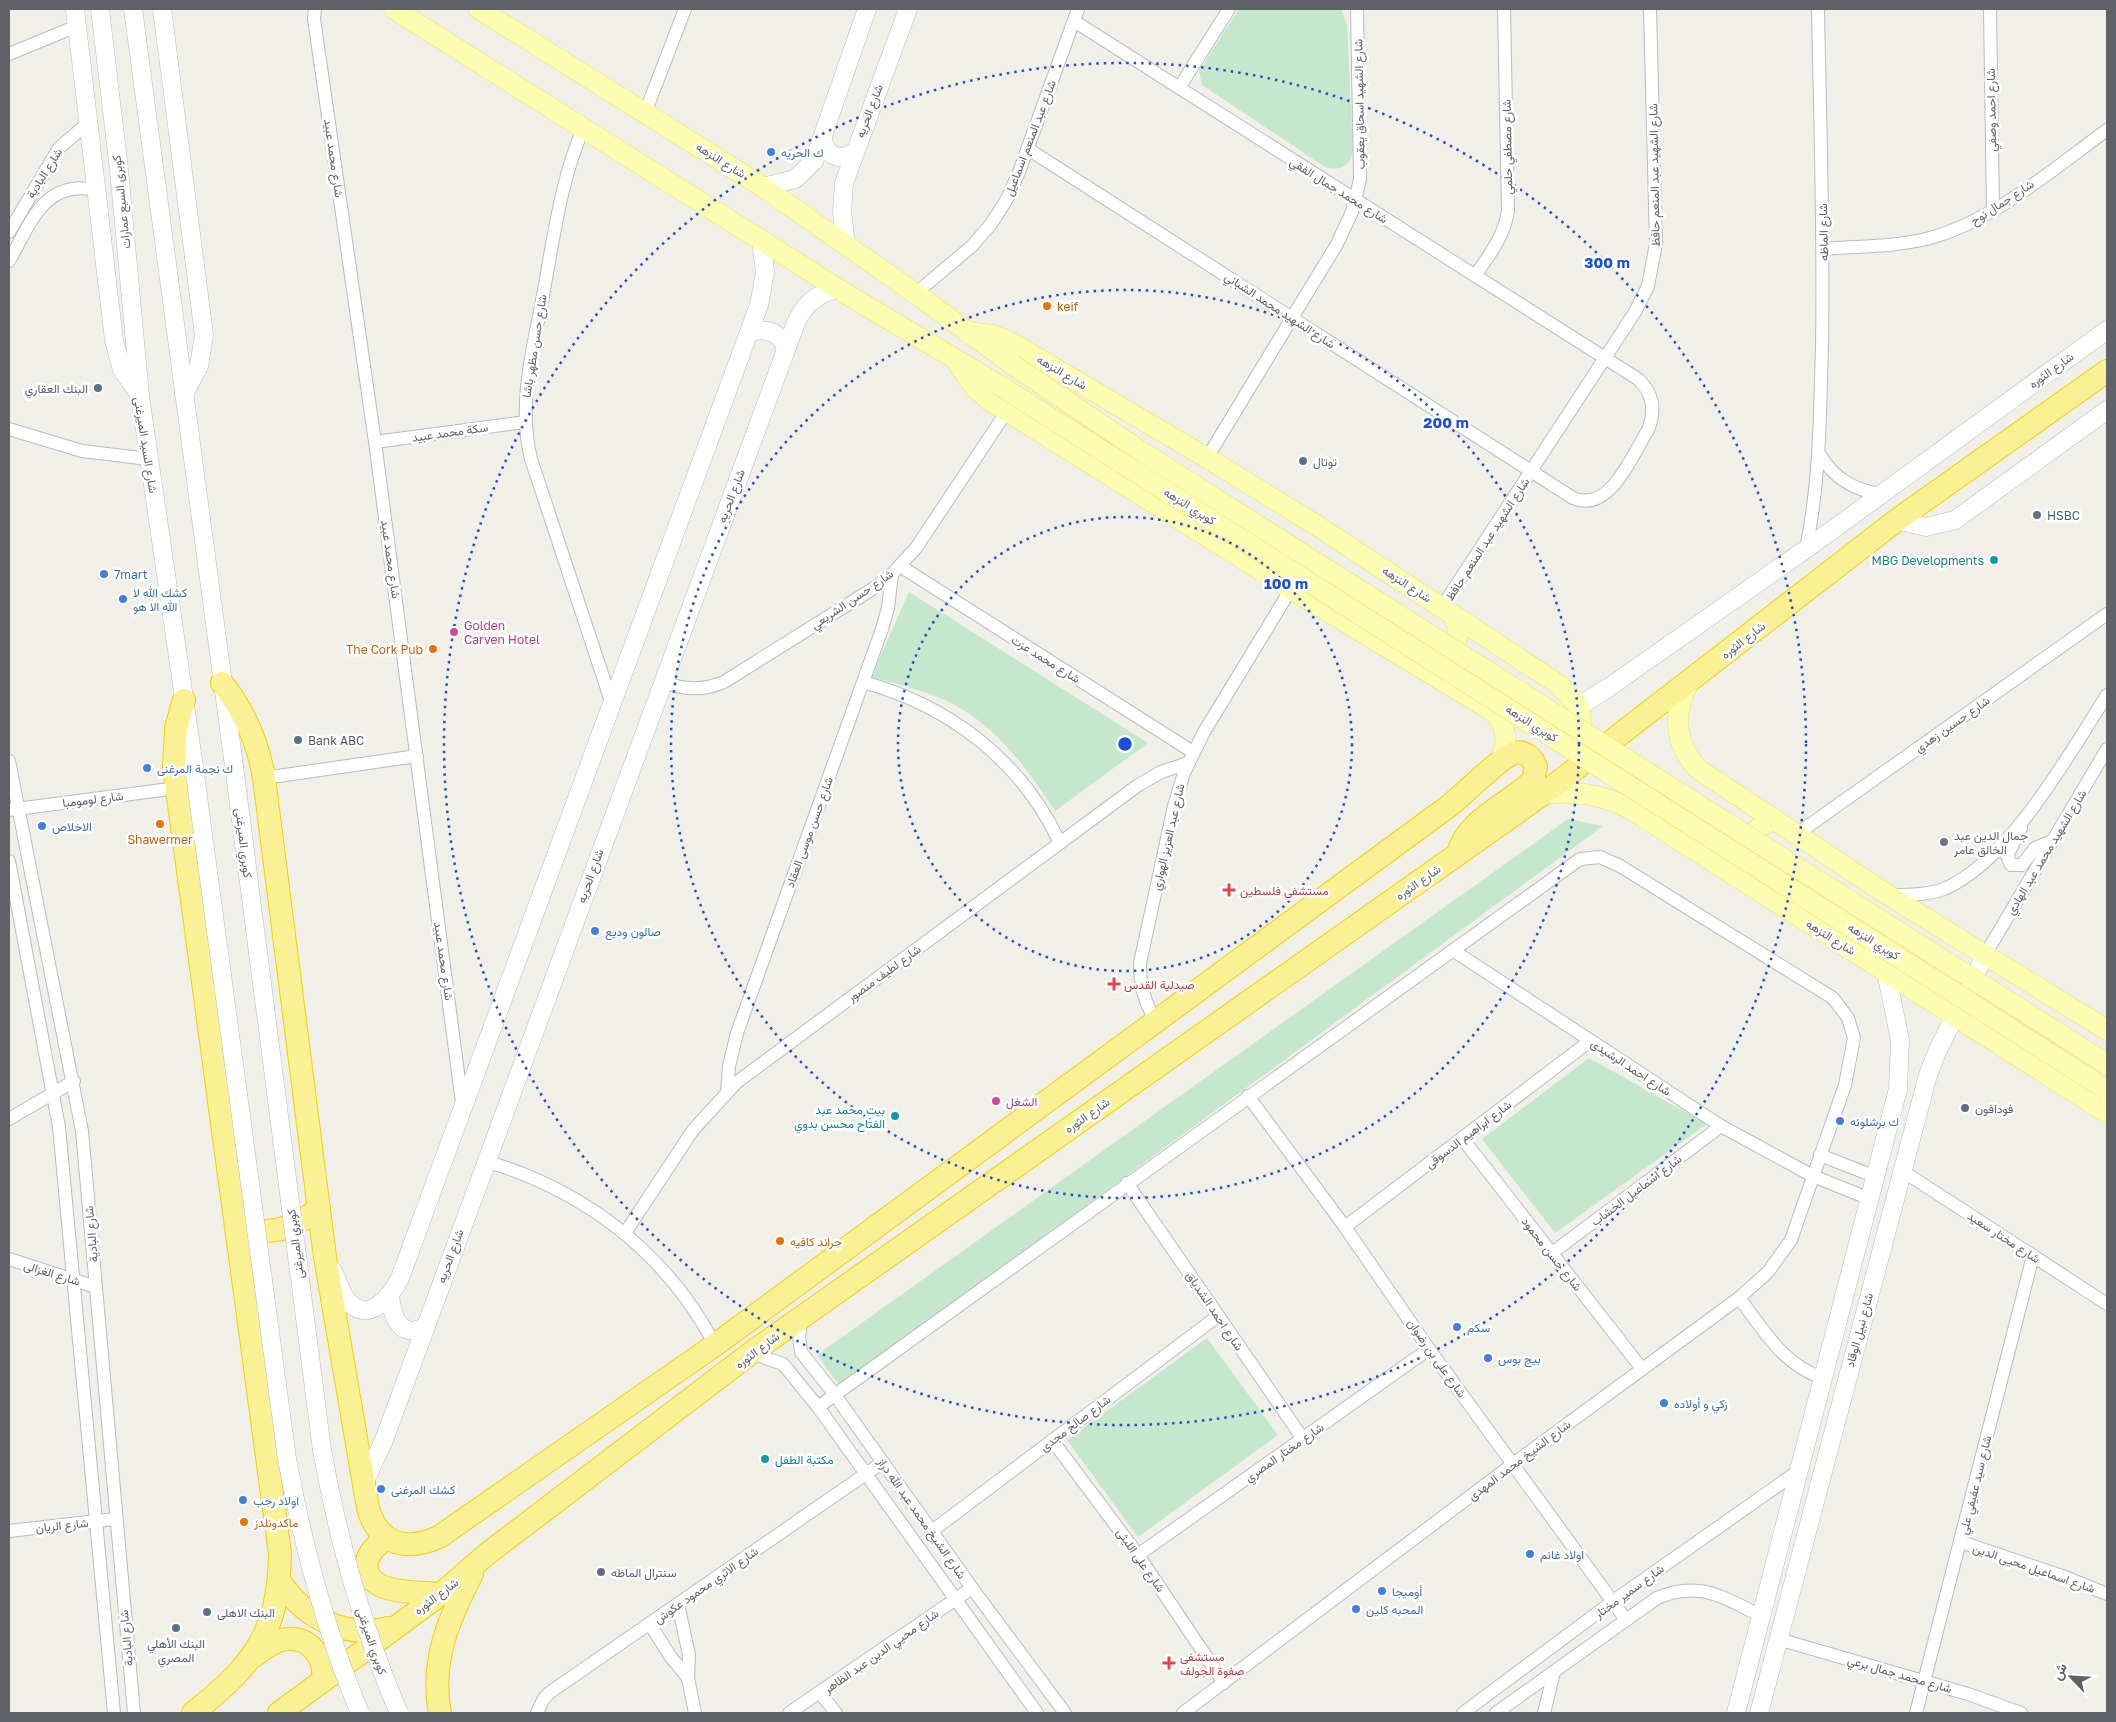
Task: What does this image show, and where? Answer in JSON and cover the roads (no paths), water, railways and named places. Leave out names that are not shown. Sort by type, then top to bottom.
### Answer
[{"type":"highway","name":"شارع الثوره","points":[[280,1713],[441,1594],[478,1562],[751,1353],[1568,776],[1897,520],[2107,370]]},
{"type":"highway","points":[[222,683],[238,704],[250,727],[264,778],[325,1257],[372,1524],[386,1538],[401,1543],[417,1544],[439,1537],[715,1345],[1449,806],[1498,764],[1514,753],[1522,753],[1533,760],[1536,767],[1535,776],[1530,783],[1472,829],[1463,841],[1458,854]]},
{"type":"highway","points":[[184,700],[178,716],[174,741],[177,788],[280,1553],[279,1580],[270,1620],[254,1656]]},
{"type":"highway","points":[[236,1227],[257,1232],[279,1231],[300,1223],[319,1209]]},
{"type":"highway","points":[[386,1538],[373,1549],[367,1560],[368,1573],[376,1584],[388,1589],[441,1594]]},
{"type":"highway","points":[[440,1713],[437,1680],[443,1636],[454,1609],[478,1562]]},
{"type":"highway","points":[[279,1580],[299,1606],[327,1624],[368,1631],[396,1626]]},
{"type":"highway","points":[[193,1713],[224,1689],[254,1656],[279,1640],[301,1640],[318,1653],[324,1666],[323,1681]]},
{"type":"main road","points":[[394,9],[839,289],[956,359],[975,388],[1007,411],[1291,589],[1489,709],[1498,717],[1504,728],[1506,740],[1504,753],[1498,764]]},
{"type":"main road","name":"شارع النزهه","points":[[479,9],[763,187],[916,293],[967,332],[993,335],[1012,342],[1207,458],[1448,610],[1558,684],[1579,706]]},
{"type":"main road","name":"كوبري النزهه","points":[[967,332],[1145,454],[2107,1064]]},
{"type":"main road","name":"كوبري النزهه","points":[[956,359],[2107,1090]]},
{"type":"main road","points":[[1417,666],[1439,662],[1452,652],[1458,630],[1448,610]]},
{"type":"main road","points":[[1688,684],[1679,703],[1677,719],[1679,734],[1686,754],[1699,770],[1888,895],[2107,1030]]},
{"type":"main road","points":[[1568,776],[1583,739],[1579,706]]},
{"type":"main road","name":"شارع النزهه","points":[[1543,794],[1582,793],[1620,804],[2107,1113]]},
{"type":"main road","points":[[1734,875],[1738,855],[1749,837],[1774,819]]},
{"type":"street","name":"كوبرى السبع عمارات","points":[[100,9],[140,396]]},
{"type":"street","points":[[133,9],[222,683]]},
{"type":"street","points":[[162,9],[204,335],[199,366],[184,394]]},
{"type":"street","name":"شارع محمد عبيد","points":[[315,9],[314,19],[375,442],[461,1080],[462,1111]]},
{"type":"street","points":[[645,113],[685,9]]},
{"type":"street","points":[[763,187],[790,182],[801,176],[814,162],[867,9]]},
{"type":"street","name":"شارع الحريه","points":[[846,245],[842,197],[854,152],[908,9]]},
{"type":"street","name":"شارع عبد المنعم اسماعيل","points":[[916,293],[961,256],[991,224],[1014,186],[1078,9]]},
{"type":"street","points":[[1179,88],[1229,9]]},
{"type":"street","name":"شارع الشهيد اسحاق يعقوب","points":[[1207,458],[1343,234],[1355,200],[1361,157],[1357,9]]},
{"type":"street","name":"شارع مصطفي حلمي","points":[[1475,276],[1501,235],[1508,211],[1504,9]]},
{"type":"street","name":"شارع الشهيد عبد المنعم حافظ","points":[[1448,610],[1531,472],[1642,299],[1654,258],[1656,229],[1650,9]]},
{"type":"street","name":"شارع الماظه","points":[[1806,548],[1815,502],[1820,455],[1824,248],[1818,9]]},
{"type":"street","name":"شارع احمد وصفي","points":[[1990,9],[1993,211]]},
{"type":"street","name":"شارع السيد الميرغنى","points":[[76,17],[115,345],[122,370],[140,396],[194,767],[287,1460],[319,1597],[341,1664],[360,1713]]},
{"type":"street","points":[[9,54],[76,17]]},
{"type":"street","name":"شارع محمد جمال الفقي","points":[[1074,22],[1605,358]]},
{"type":"street","name":"شارع البادية","points":[[9,232],[59,148],[88,123]]},
{"type":"street","name":"شارع حسن مظهر باشا","points":[[583,129],[563,185],[527,381],[525,422],[531,458],[612,704]]},
{"type":"street","name":"شارع جمال نوح","points":[[1824,248],[1917,241],[1956,229],[1993,211],[2107,130]]},
{"type":"street","points":[[823,139],[826,148],[836,157],[846,157],[854,152]]},
{"type":"street","name":"شارع الشهيد محمد الشباني","points":[[1028,149],[1531,472]]},
{"type":"street","name":"شارع البادية","points":[[9,261],[40,208],[50,197],[72,188],[96,190]]},
{"type":"street","points":[[325,1257],[337,1278],[343,1294],[353,1305],[362,1309],[375,1308],[390,1296],[400,1278],[749,333],[765,280],[761,240]]},
{"type":"street","name":"شارع الحريه","points":[[364,1483],[384,1440],[423,1328],[796,320],[805,307],[817,296],[839,289]]},
{"type":"street","points":[[749,333],[759,330],[770,331],[782,340],[786,350]]},
{"type":"street","name":"شارع الثوره","points":[[1579,706],[1806,548],[2107,330]]},
{"type":"street","name":"شارع الشهيد عبد المنعم حافظ","points":[[1531,472],[1580,501],[1594,501],[1607,494],[1612,488],[1648,430],[1653,412],[1649,394],[1644,386],[1605,358]]},
{"type":"street","points":[[1897,520],[1926,527],[1955,520],[2107,410]]},
{"type":"street","name":"شارع حسن الشريعي","points":[[662,681],[677,686],[693,688],[708,687],[724,682],[874,588],[896,570],[923,538],[1007,411]]},
{"type":"street","name":"سكة محمد عبيد","points":[[375,442],[525,422]]},
{"type":"street","points":[[9,429],[82,451],[119,457],[149,459]]},
{"type":"street","points":[[1820,455],[1830,470],[1844,482],[1867,492],[1880,494]]},
{"type":"street","name":"شارع حسن موسى العقاد","points":[[728,1091],[730,1066],[737,1033],[885,620],[896,570]]},
{"type":"street","name":"شارع محمد عزت","points":[[896,570],[1191,757]]},
{"type":"street","name":"شارع عبد العزيز الهواري","points":[[1156,1020],[1147,1007],[1142,990],[1140,963],[1174,806],[1191,757],[1291,589]]},
{"type":"street","name":"شارع حسين زهدي","points":[[1797,834],[2107,614]]},
{"type":"street","points":[[863,682],[897,692],[930,706],[960,724],[988,746],[1013,771],[1035,798],[1060,843]]},
{"type":"street","name":"كوبري الميرغنى","points":[[222,683],[323,1456],[340,1535],[358,1599],[378,1662],[399,1713]]},
{"type":"street","points":[[1888,895],[1920,894],[1942,889],[1962,879],[2005,841],[2041,798],[2107,695]]},
{"type":"street","name":"شارع الشهيد محمد عبد الهادي","points":[[1985,955],[2107,749]]},
{"type":"street","points":[[264,778],[417,756]]},
{"type":"street","name":"شارع لطيف منصور","points":[[625,1233],[693,1130],[728,1091],[756,1068],[1144,781],[1191,757]]},
{"type":"street","name":"شارع البادية","points":[[9,761],[14,809],[74,1081],[82,1132],[134,1713]]},
{"type":"street","name":"شارع لومومبا","points":[[14,809],[177,788]]},
{"type":"street","points":[[2022,821],[2019,835],[2007,856],[2011,865],[2022,865],[2035,848],[2052,841]]},
{"type":"street","name":"شارع الشيخ محمد المهدى","points":[[818,1406],[1580,859],[1600,857],[1620,866],[1833,998],[1848,1018],[1854,1038],[1845,1085],[1797,1228],[1785,1252],[1768,1272],[1739,1298],[1513,1464],[1183,1713]]},
{"type":"street","name":"شارع البادية","points":[[9,861],[54,1092],[61,1144],[114,1713]]},
{"type":"street","name":"شارع احمد الرشيدى","points":[[1454,951],[1721,1126],[1813,1176],[1870,1198]]},
{"type":"street","name":"شارع نبيل الوقاد","points":[[1759,1713],[1901,1170],[1928,1076],[1955,1015],[1985,955]]},
{"type":"street","name":"شارع نبيل الوقاد","points":[[1736,1713],[1797,1472],[1876,1177],[1900,1070],[1898,1027],[1886,972]]},
{"type":"street","name":"شارع ابراهيم الدسوقى","points":[[1345,1227],[1590,1041]]},
{"type":"street","points":[[1900,1070],[1912,1066],[1919,1067],[1928,1076]]},
{"type":"street","points":[[9,1119],[74,1081]]},
{"type":"street","name":"شارع على بن رضوان","points":[[1248,1096],[1345,1227],[1429,1348],[1626,1620]]},
{"type":"street","name":"شارع اسماعيل الخشاب","points":[[1552,1253],[1721,1126]]},
{"type":"street","name":"شارع حسن محمود","points":[[1462,1138],[1642,1370]]},
{"type":"street","points":[[1820,1155],[1876,1177]]},
{"type":"street","points":[[485,1161],[522,1173],[559,1189],[593,1209],[625,1233],[652,1257],[676,1284],[698,1314],[715,1345]]},
{"type":"street","name":"شارع مختار سعيد","points":[[1901,1170],[2107,1304]]},
{"type":"street","name":"شارع احمد الشدياق","points":[[1127,1183],[1303,1439]]},
{"type":"street","name":"شارع سيد عفيفي علي","points":[[1916,1713],[2033,1256]]},
{"type":"street","name":"شارع الغزالى","points":[[9,1259],[96,1286]]},
{"type":"street","points":[[390,1296],[392,1314],[397,1324],[410,1330],[423,1328]]},
{"type":"street","points":[[1739,1298],[1783,1354],[1805,1372],[1822,1378]]},
{"type":"street","name":"شارع الشيخ محمد عبد الله دراز","points":[[803,1316],[799,1336],[801,1352],[835,1395],[972,1588],[1065,1713]]},
{"type":"street","name":"شارع صالح مجدى","points":[[932,1531],[1218,1316]]},
{"type":"street","name":"شارع مختار المصري","points":[[1138,1555],[1429,1348]]},
{"type":"street","name":"شارع الشيخ محمد عبد الله دراز","points":[[751,1353],[783,1364],[818,1406],[1037,1713]]},
{"type":"street","name":"شارع على الليثى","points":[[1052,1440],[1138,1555],[1224,1683]]},
{"type":"street","name":"شارع الاثري محمود عكوش","points":[[537,1713],[543,1700],[549,1693],[883,1462]]},
{"type":"street","name":"شارع سمير مختار","points":[[1463,1713],[1612,1602],[1797,1472]]},
{"type":"street","name":"شارع الريان","points":[[9,1531],[116,1520]]},
{"type":"street","name":"شارع اسماعيل محيى الدين","points":[[1961,1542],[2106,1593]]},
{"type":"street","points":[[2106,1593],[2107,1579]]},
{"type":"street","name":"شارع محيي الدين عبد الظاهر","points":[[790,1713],[972,1588]]},
{"type":"street","name":"شارع سمير مختار","points":[[1497,1713],[1657,1598],[1684,1590],[1712,1592],[1761,1616]]},
{"type":"street","points":[[678,1604],[689,1654],[688,1678],[695,1713]]},
{"type":"street","points":[[650,1624],[670,1656],[688,1678]]},
{"type":"street","name":"شارع محمد جمال برعي","points":[[1778,1639],[1968,1694],[2021,1713]]},
{"type":"street","points":[[1544,1713],[1554,1672]]},
{"type":"street","points":[[820,1693],[836,1713]]},
{"type":"street","points":[[1486,1697],[1497,1713]]},
{"type":"place","name":"ك الحريه","points":[[771,152]]},
{"type":"place","name":"keif","points":[[1047,306]]},
{"type":"place","name":"البنك العقاري","points":[[98,388]]},
{"type":"place","name":"توتال","points":[[1303,461]]},
{"type":"place","name":"HSBC","points":[[2037,515]]},
{"type":"place","name":"MBG Developments","points":[[1994,560]]},
{"type":"place","name":"7mart","points":[[104,574]]},
{"type":"place","name":"كشك الله لا الله الا هو","points":[[123,599]]},
{"type":"place","name":"Golden Carven Hotel","points":[[454,632]]},
{"type":"place","name":"The Cork Pub","points":[[433,649]]},
{"type":"place","name":"Bank ABC","points":[[298,740]]},
{"type":"place","name":"ك نجمة المرغنى","points":[[147,768]]},
{"type":"place","name":"Shawermer","points":[[160,824]]},
{"type":"place","name":"الاخلاص","points":[[42,826]]},
{"type":"place","name":"جمال الدين عبد الخالق عامر","points":[[1944,842]]},
{"type":"place","name":"مستشفى فلسطين","points":[[1229,890]]},
{"type":"place","name":"صالون وديع","points":[[595,931]]},
{"type":"place","name":"صيدلية القدس","points":[[1114,984]]},
{"type":"place","name":"الشغل","points":[[996,1101]]},
{"type":"place","name":"فودافون","points":[[1965,1108]]},
{"type":"place","name":"بيت محمد عبد الفتاح محسن بدوي","points":[[895,1116]]},
{"type":"place","name":"ك برشلونه","points":[[1840,1121]]},
{"type":"place","name":"جراند كافيه","points":[[780,1241]]},
{"type":"place","name":"سكم","points":[[1457,1327]]},
{"type":"place","name":"بيج بوس","points":[[1488,1358]]},
{"type":"place","name":"زكي و أولاده","points":[[1664,1403]]},
{"type":"place","name":"مكتبة الطفل","points":[[765,1459]]},
{"type":"place","name":"كشك المرغنى","points":[[381,1489]]},
{"type":"place","name":"اولاد رجب","points":[[243,1500]]},
{"type":"place","name":"ماكدونلدز","points":[[244,1522]]},
{"type":"place","name":"اولاد غانم","points":[[1530,1554]]},
{"type":"place","name":"سنترال الماظه","points":[[601,1572]]},
{"type":"place","name":"أوميجا","points":[[1382,1591]]},
{"type":"place","name":"المحبه كلين","points":[[1356,1609]]},
{"type":"place","name":"البنك الاهلى","points":[[207,1612]]},
{"type":"place","name":"البنك الأهلي المصري","points":[[176,1628]]},
{"type":"place","name":"مستشفى صفوة الجولف","points":[[1169,1663]]}]
